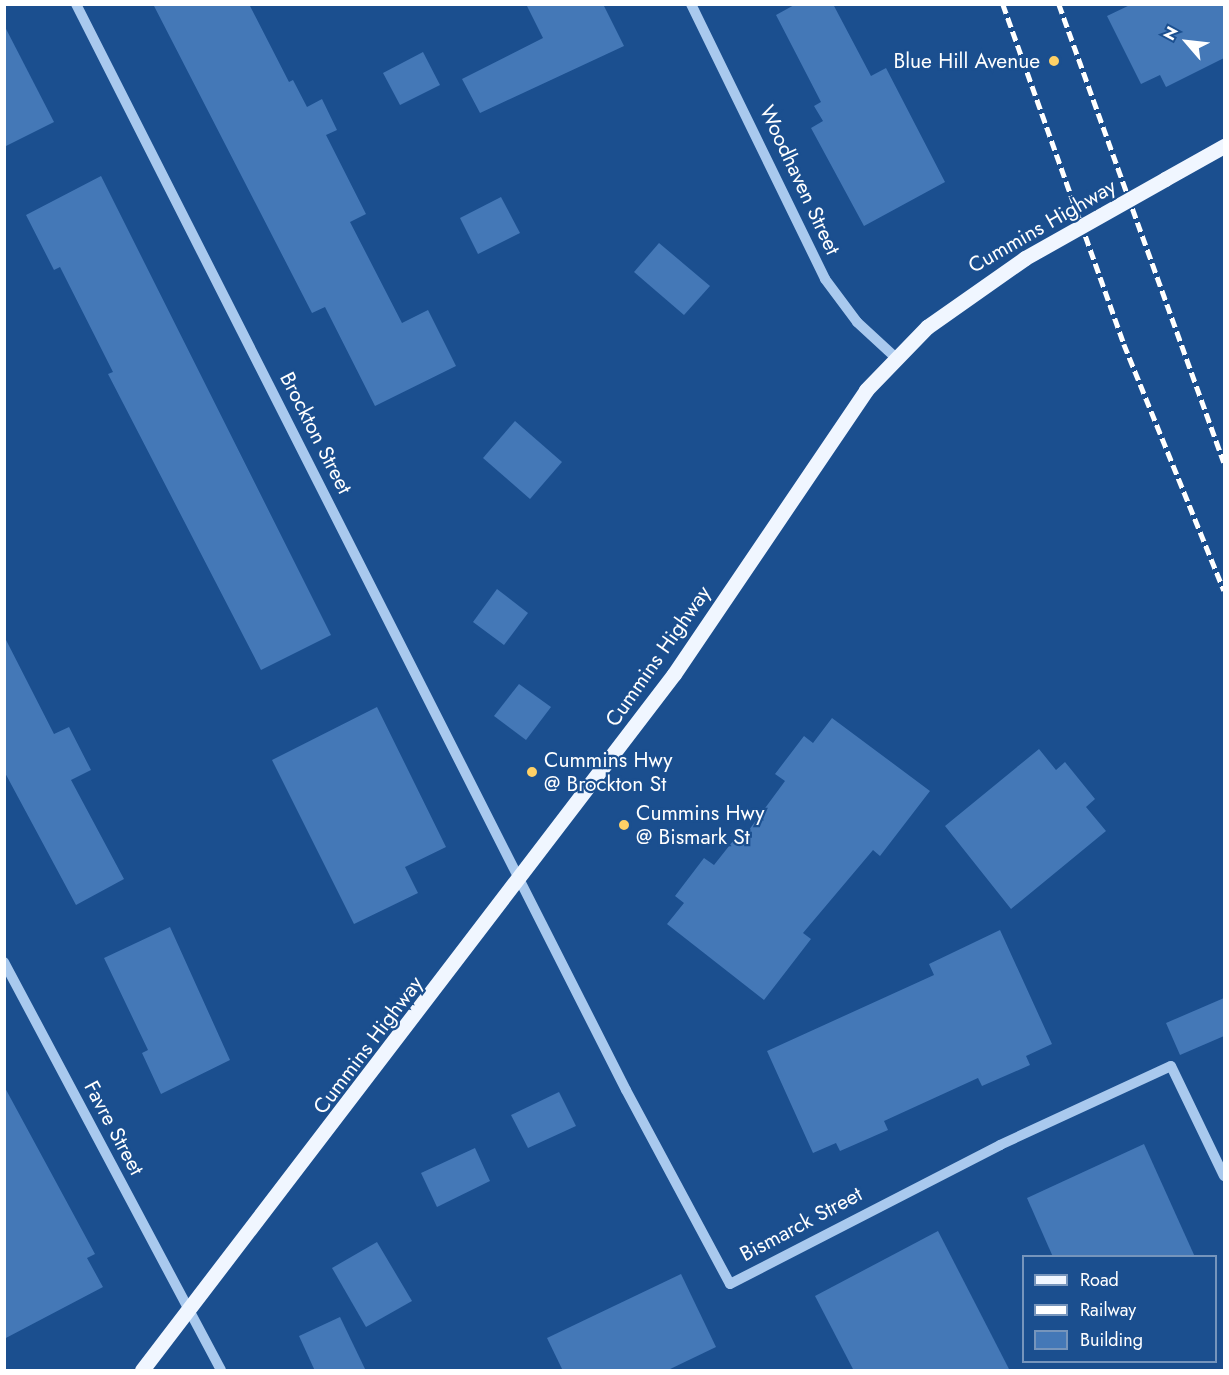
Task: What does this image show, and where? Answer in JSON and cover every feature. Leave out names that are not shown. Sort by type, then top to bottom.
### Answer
[{"type":"main road","name":"Cummins Highway","points":[[142,1371],[520,879],[674,674],[842,423],[895,357],[963,298],[1025,258],[1224,146]]},
{"type":"street","name":"Brockton Street","points":[[76,4],[520,879]]},
{"type":"street","name":"Woodhaven Street","points":[[691,4],[825,279],[858,322],[895,357]]},
{"type":"street","name":"Bismarck Street","points":[[520,879],[730,1284],[1000,1145],[1172,1066],[1224,1176]]},
{"type":"street","name":"Favre Street","points":[[4,962],[188,1313],[221,1371]]},
{"type":"building","points":[[153,4],[249,4],[289,82],[293,80],[307,107],[322,99],[337,130],[326,135],[366,214],[350,222],[402,323],[428,310],[456,366],[375,406],[325,307],[312,313]]},
{"type":"building","points":[[526,4],[603,4],[624,46],[480,113],[462,79],[543,38]]},
{"type":"building","points":[[796,4],[833,4],[871,76],[886,68],[945,182],[864,226],[811,128],[823,121],[814,106],[821,102],[776,15]]},
{"type":"building","points":[[1132,4],[1224,4],[1224,58],[1166,87],[1160,75],[1141,84],[1107,16]]},
{"type":"building","points":[[4,25],[54,122],[4,147]]},
{"type":"building","points":[[423,52],[440,85],[400,105],[383,73]]},
{"type":"building","points":[[101,176],[331,635],[261,670],[108,374],[113,372],[60,267],[54,270],[26,215]]},
{"type":"building","points":[[501,197],[520,233],[478,254],[460,218]]},
{"type":"building","points":[[659,243],[710,286],[684,315],[634,272]]},
{"type":"building","points":[[515,421],[562,462],[530,499],[483,458]]},
{"type":"building","points":[[497,589],[528,613],[504,645],[473,622]]},
{"type":"building","points":[[4,636],[54,734],[69,727],[91,770],[71,780],[124,879],[76,905],[4,771]]},
{"type":"building","points":[[519,684],[551,707],[526,740],[494,716]]},
{"type":"building","points":[[377,707],[446,847],[405,867],[418,893],[354,924],[272,760]]},
{"type":"building","points":[[832,718],[930,791],[880,856],[873,850],[803,933],[811,939],[764,1000],[667,924],[684,903],[675,896],[704,858],[714,865],[733,841],[738,845],[785,781],[775,774],[804,736],[813,743]]},
{"type":"building","points":[[1039,749],[1056,770],[1065,762],[1095,799],[1086,807],[1106,831],[1011,909],[945,826]]},
{"type":"building","points":[[170,927],[230,1060],[161,1094],[142,1053],[148,1050],[104,958]]},
{"type":"building","points":[[1000,930],[1052,1044],[1026,1056],[1030,1065],[982,1086],[978,1078],[884,1121],[888,1130],[840,1151],[836,1143],[813,1153],[767,1051],[934,975],[929,964]]},
{"type":"building","points":[[1224,998],[1224,1036],[1180,1055],[1166,1023]]},
{"type":"building","points":[[4,1086],[95,1254],[87,1258],[103,1287],[4,1339]]},
{"type":"building","points":[[559,1092],[576,1126],[528,1148],[511,1115]]},
{"type":"building","points":[[1144,1144],[1194,1255],[1052,1255],[1027,1198]]},
{"type":"building","points":[[475,1148],[490,1181],[437,1207],[421,1173]]},
{"type":"building","points":[[938,1231],[1010,1371],[854,1371],[815,1296]]},
{"type":"building","points":[[377,1242],[412,1301],[366,1327],[332,1268]]},
{"type":"building","points":[[681,1274],[716,1347],[666,1371],[563,1371],[547,1338]]},
{"type":"building","points":[[340,1317],[366,1371],[315,1371],[299,1336]]},
{"type":"railway","points":[[1003,4],[1124,344],[1224,590]]},
{"type":"railway","points":[[1059,4],[1224,462]]},
{"type":"place","name":"Blue Hill Avenue","points":[[1054,61]]},
{"type":"place","name":"Cummins Hwy @ Brockton St","points":[[532,772]]},
{"type":"place","name":"Cummins Hwy @ Bismark St","points":[[624,825]]}]
